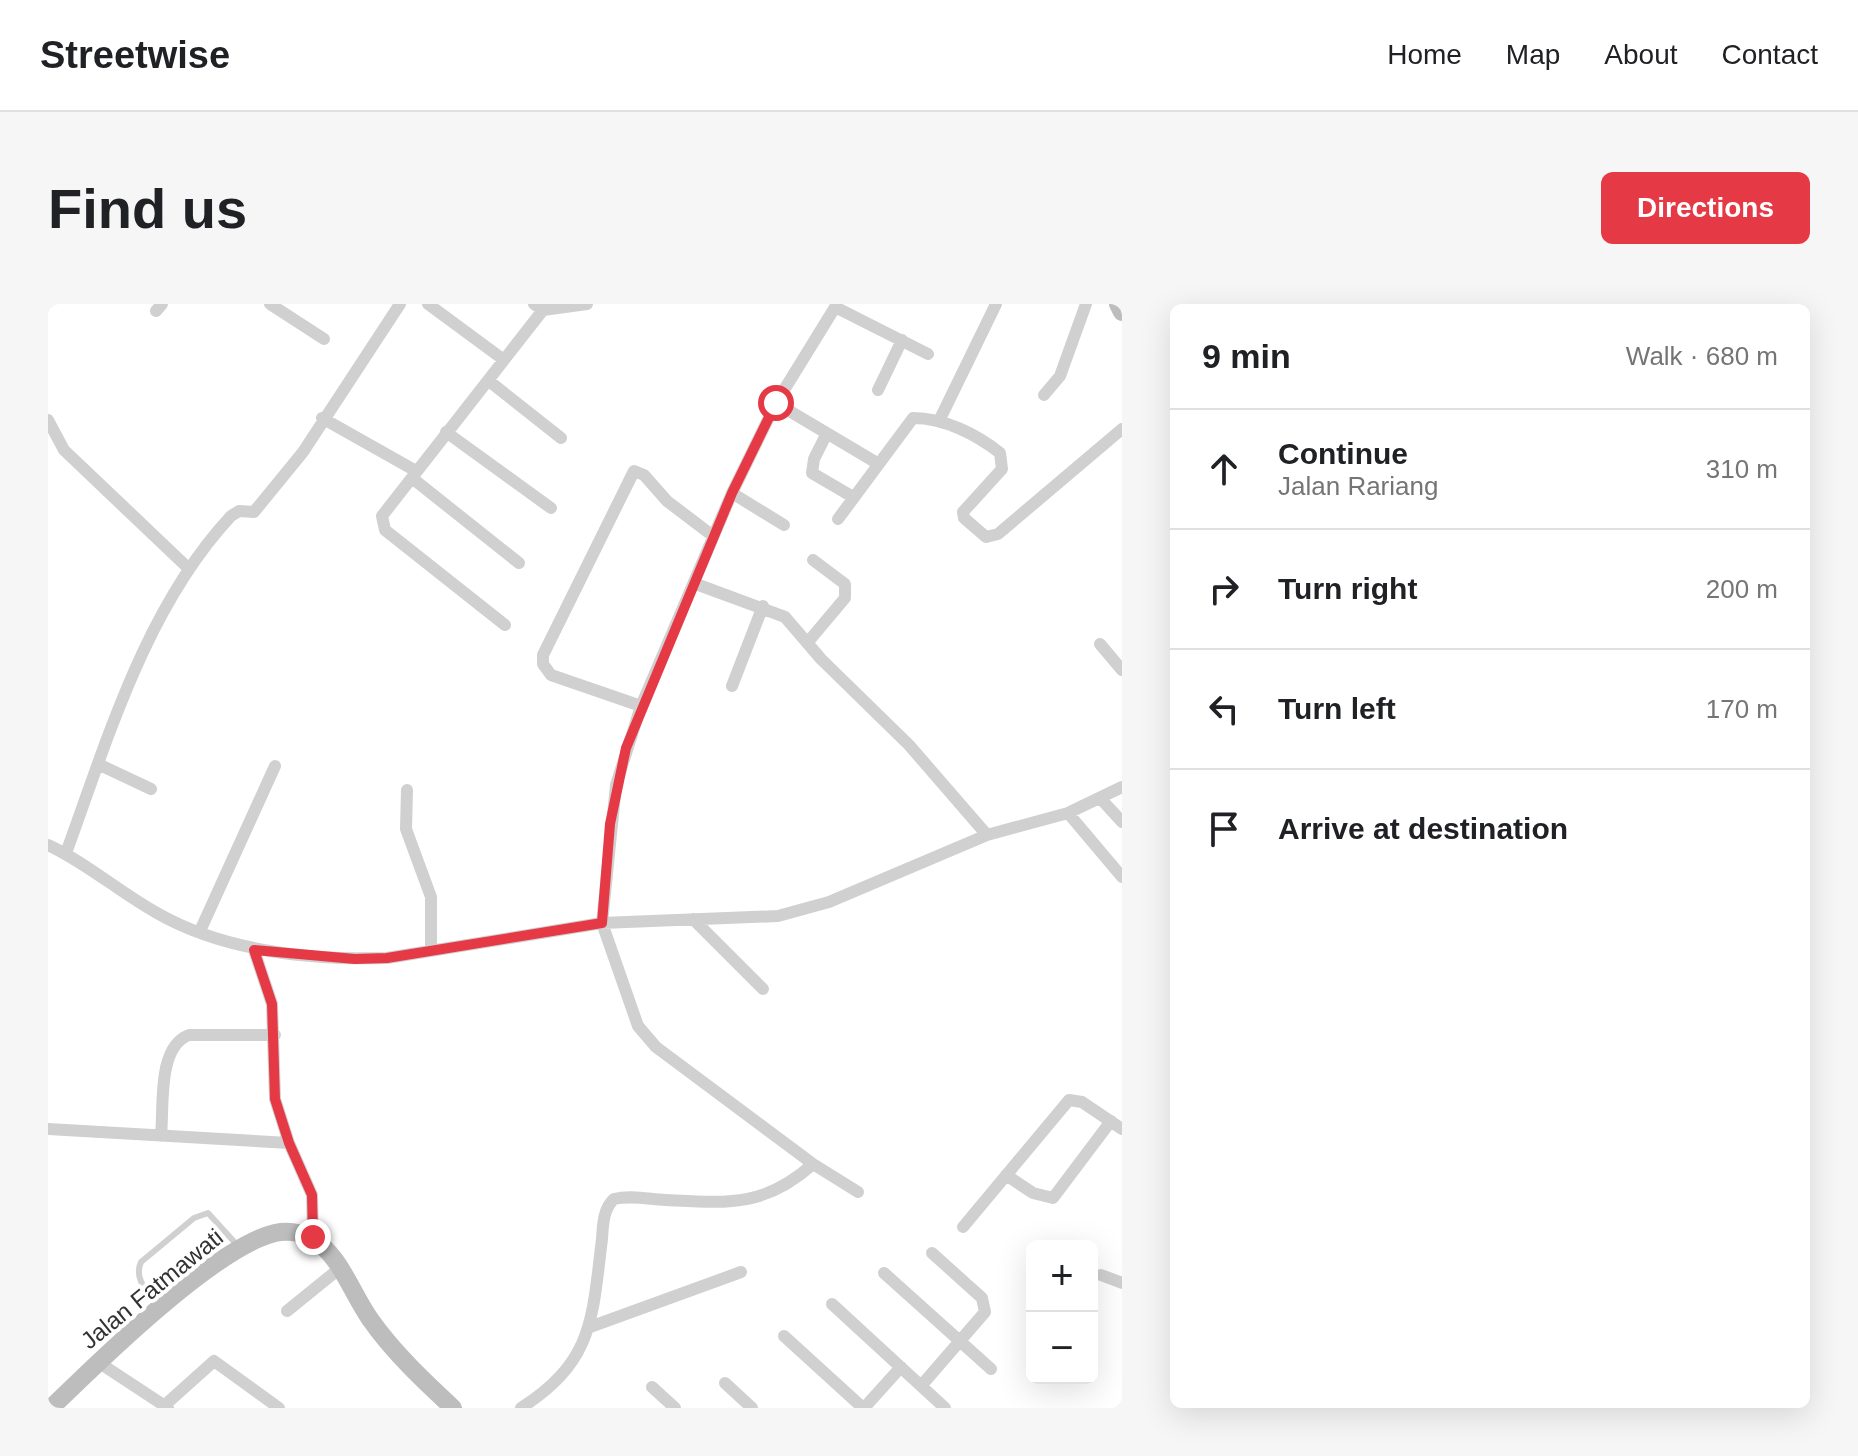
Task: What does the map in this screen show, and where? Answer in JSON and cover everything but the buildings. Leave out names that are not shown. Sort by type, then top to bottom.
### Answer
[{"type":"street","points":[[270,304],[324,339]]},
{"type":"street","points":[[428,304],[504,360]]},
{"type":"street","points":[[505,625],[385,530],[382,516],[489,381],[538,307],[587,304]]},
{"type":"street","points":[[939,421],[996,304]]},
{"type":"street","points":[[1044,395],[1060,376],[1086,304]]},
{"type":"street","points":[[1118,304],[1122,312]]},
{"type":"street","points":[[858,1192],[813,1164],[656,1047],[638,1026],[602,923],[616,785],[641,706],[696,584],[732,493],[776,403],[836,305],[928,354]]},
{"type":"street","points":[[66,853],[133,679],[187,567],[231,516],[239,511],[254,512],[268,498],[303,452],[394,306]]},
{"type":"street","points":[[878,390],[902,340]]},
{"type":"street","points":[[489,381],[561,438]]},
{"type":"street","points":[[776,403],[877,463]]},
{"type":"street","points":[[322,418],[414,475],[519,563]]},
{"type":"street","points":[[838,519],[913,418],[939,421],[984,441],[1000,453],[1002,469],[963,512],[964,518],[986,537],[992,537],[1122,429]]},
{"type":"street","points":[[48,420],[64,450],[187,567]]},
{"type":"street","points":[[446,432],[551,508]]},
{"type":"street","points":[[827,433],[814,459],[812,473],[853,497]]},
{"type":"street","points":[[641,706],[551,675],[543,664],[543,655],[634,471],[644,475],[656,490],[713,536]]},
{"type":"street","points":[[732,493],[784,525]]},
{"type":"street","points":[[808,642],[845,598],[847,590],[845,584],[813,560]]},
{"type":"street","points":[[696,584],[763,606],[785,617],[909,745],[987,835]]},
{"type":"street","points":[[732,686],[763,606]]},
{"type":"street","points":[[1100,644],[1122,670]]},
{"type":"street","points":[[98,764],[151,789]]},
{"type":"street","points":[[200,931],[275,766]]},
{"type":"street","points":[[48,845],[66,853],[154,911],[254,950],[355,959],[387,958],[602,923],[778,916],[829,902],[987,835],[1068,813],[1122,787]]},
{"type":"street","points":[[407,790],[406,829],[431,897],[431,949]]},
{"type":"street","points":[[1101,799],[1122,822]]},
{"type":"street","points":[[1068,813],[1122,877]]},
{"type":"street","points":[[693,919],[763,989]]},
{"type":"street","points":[[254,950],[272,1004],[275,1099],[289,1143],[312,1195],[313,1237],[340,1268],[386,1342],[453,1408]]},
{"type":"street","points":[[161,1136],[168,1057],[180,1038],[189,1035],[275,1035]]},
{"type":"street","points":[[963,1227],[1069,1100],[1082,1102],[1122,1129]]},
{"type":"street","points":[[1006,1175],[1033,1193],[1053,1198],[1111,1121]]},
{"type":"street","points":[[48,1129],[289,1143]]},
{"type":"street","points":[[521,1408],[562,1377],[590,1327],[604,1218],[614,1199],[711,1202],[756,1198],[777,1192],[813,1164]]},
{"type":"street","name":"Jalan Fatmawati","points":[[51,1408],[98,1362],[240,1249],[276,1233],[313,1237]]},
{"type":"street","points":[[921,1386],[985,1312],[982,1298],[932,1253]]},
{"type":"street","points":[[287,1311],[340,1268]]},
{"type":"street","points":[[590,1327],[741,1272]]},
{"type":"street","points":[[884,1273],[991,1369]]},
{"type":"street","points":[[1101,1275],[1122,1283]]},
{"type":"street","points":[[832,1304],[921,1386],[936,1405]]},
{"type":"street","points":[[784,1336],[864,1408],[901,1367]]},
{"type":"street","points":[[98,1362],[167,1407],[214,1361],[279,1408]]},
{"type":"street","points":[[725,1383],[752,1408]]},
{"type":"street","points":[[652,1387],[675,1408]]},
{"type":"lane","points":[[160,1310],[137,1270],[141,1262],[194,1218],[202,1213],[214,1217],[240,1249]]},
{"type":"route","points":[[313,1237],[312,1195],[289,1143],[275,1099],[276,1052],[272,1004],[254,950],[355,959],[387,958],[602,923],[610,824],[626,748],[641,706],[696,584],[713,536],[776,403]]}]
